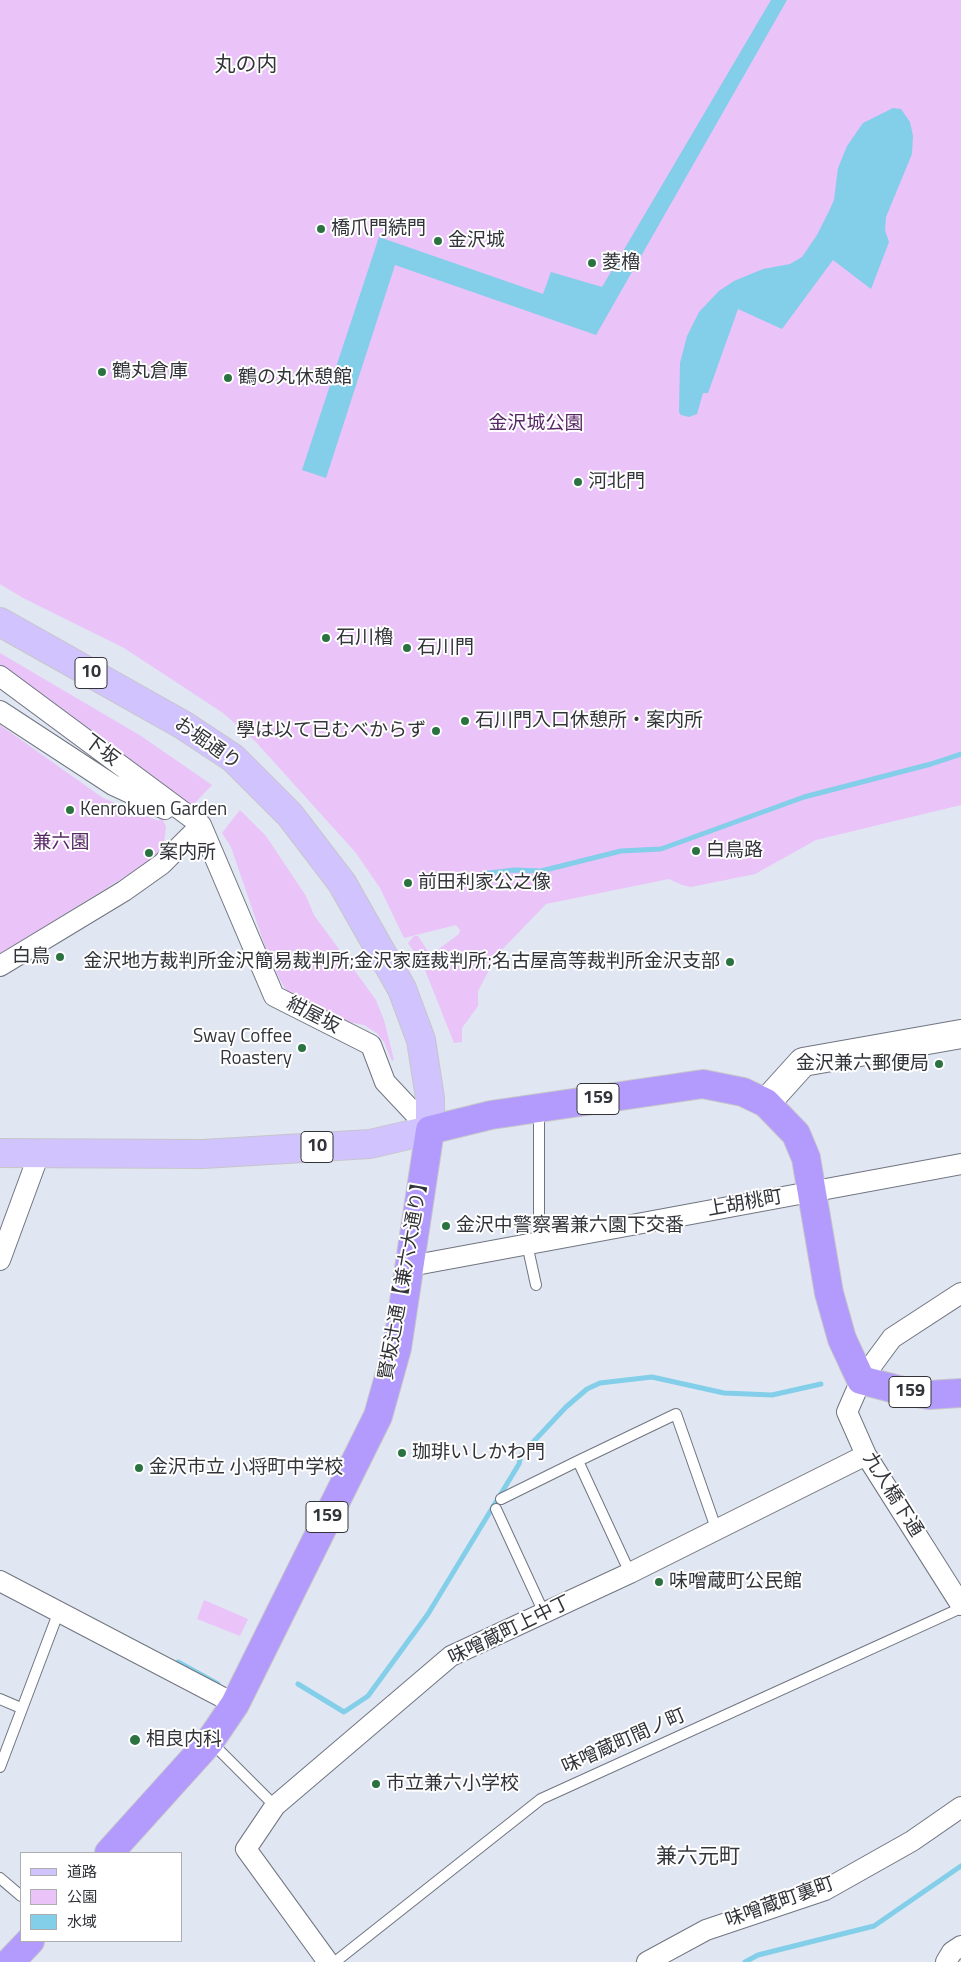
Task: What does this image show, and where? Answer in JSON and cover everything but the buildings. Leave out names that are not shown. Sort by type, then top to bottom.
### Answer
[{"type":"highway","name":"159","points":[[430,1130],[491,1115],[703,1084],[743,1092],[766,1102],[796,1134],[806,1158],[829,1293],[842,1338],[861,1380],[903,1391],[929,1394],[961,1393]]},
{"type":"highway","name":"賢坂辻通【兼六大通り】","points":[[110,1852],[210,1741],[234,1704],[378,1416],[396,1348],[430,1130]]},
{"type":"highway","points":[[10,1962],[29,1942]]},
{"type":"main road","name":"お堀通り","points":[[0,622],[182,725],[233,758],[290,815],[342,883],[402,988],[421,1040],[430,1098],[430,1130]]},
{"type":"main road","name":"10","points":[[0,1153],[202,1154],[370,1144],[430,1130]]},
{"type":"street","name":"下坂","points":[[0,676],[201,825]]},
{"type":"street","points":[[0,711],[113,786],[201,825],[162,864],[124,891],[0,966]]},
{"type":"street","name":"紺屋坂","points":[[201,825],[274,996],[371,1045],[385,1082],[430,1130]]},
{"type":"street","points":[[766,1102],[803,1062],[961,1034]]},
{"type":"street","points":[[0,1260],[39,1154]]},
{"type":"street","name":"上胡桃町","points":[[410,1266],[961,1164]]},
{"type":"street","name":"九人橋下通","points":[[961,1293],[892,1338],[861,1380],[847,1412],[866,1455],[961,1606]]},
{"type":"street","name":"味噌蔵町上中丁","points":[[328,1962],[246,1850],[275,1806],[451,1656],[717,1531],[866,1455]]},
{"type":"street","points":[[0,1581],[234,1704]]},
{"type":"street","name":"味噌蔵町裏町","points":[[647,1962],[706,1930],[825,1890],[912,1840],[961,1807]]},
{"type":"street","points":[[946,1962],[952,1952],[961,1946]]},
{"type":"lane","points":[[536,1285],[533,1243],[539,1107]]},
{"type":"lane","points":[[502,1499],[676,1414],[717,1531]]},
{"type":"lane","points":[[578,1461],[630,1573]]},
{"type":"lane","points":[[496,1509],[544,1613]]},
{"type":"lane","name":"味噌蔵町間ノ町","points":[[335,1962],[541,1799],[961,1606]]},
{"type":"lane","points":[[0,1767],[59,1611]]},
{"type":"lane","points":[[0,1699],[21,1708]]},
{"type":"lane","points":[[210,1741],[275,1806]]},
{"type":"lane","points":[[0,1878],[20,1895]]},
{"type":"green space","name":"金沢城公園","points":[[0,0],[961,0],[961,805],[816,840],[755,874],[691,887],[669,879],[546,904],[497,955],[478,991],[478,1006],[462,1028],[462,1042],[454,1043],[423,965],[408,943],[414,936],[418,936],[429,953],[432,954],[459,934],[460,930],[456,925],[404,938],[380,888],[356,853],[255,741],[223,713],[124,648],[23,598],[0,584]]},
{"type":"green space","points":[[0,653],[141,736],[212,785],[192,806],[0,668]]},
{"type":"green space","name":"兼六園","points":[[0,725],[103,798],[159,821],[162,818],[166,827],[164,842],[160,852],[126,876],[0,954]]},
{"type":"green space","points":[[240,810],[266,836],[306,896],[314,915],[376,1000],[384,1020],[394,1060],[392,1061],[384,1042],[377,1033],[364,1025],[349,1022],[309,1006],[289,995],[266,949],[231,847],[222,833]]},
{"type":"green space","points":[[204,1600],[248,1619],[240,1636],[197,1619]]},
{"type":"water","points":[[771,0],[787,0],[596,335],[395,265],[326,478],[302,470],[379,237],[543,294],[551,272],[602,287]]},
{"type":"water","points":[[893,108],[901,109],[910,122],[913,136],[912,154],[886,217],[885,230],[889,242],[871,289],[833,260],[782,329],[738,309],[708,393],[703,393],[697,414],[689,417],[681,415],[679,412],[680,363],[687,336],[699,312],[719,291],[734,281],[763,269],[790,264],[802,257],[817,235],[834,200],[838,168],[847,146],[863,123]]},
{"type":"waterway","points":[[481,874],[514,870],[541,871],[621,851],[661,849],[804,797],[931,764],[961,754]]},
{"type":"waterway","points":[[298,1684],[344,1712],[368,1696],[428,1614],[519,1464],[521,1455],[566,1407],[587,1389],[600,1383],[652,1377],[724,1393],[772,1395],[821,1384]]},
{"type":"waterway","points":[[178,1662],[218,1684]]},
{"type":"waterway","points":[[745,1962],[758,1955],[874,1926],[961,1866]]},
{"type":"place","name":"橋爪門続門","points":[[321,229]]},
{"type":"place","name":"金沢城","points":[[438,241]]},
{"type":"place","name":"菱櫓","points":[[592,263]]},
{"type":"place","name":"鶴丸倉庫","points":[[102,372]]},
{"type":"place","name":"鶴の丸休憩館","points":[[228,378]]},
{"type":"place","name":"河北門","points":[[578,482]]},
{"type":"place","name":"石川櫓","points":[[326,638]]},
{"type":"place","name":"石川門","points":[[407,648]]},
{"type":"place","name":"石川門入口休憩所・案内所","points":[[465,721]]},
{"type":"place","name":"學は以て已むべからず","points":[[436,731]]},
{"type":"place","name":"Kenrokuen Garden","points":[[70,810]]},
{"type":"place","name":"白鳥路","points":[[696,851]]},
{"type":"place","name":"案内所","points":[[149,853]]},
{"type":"place","name":"前田利家公之像","points":[[408,883]]},
{"type":"place","name":"白鳥","points":[[60,957]]},
{"type":"place","name":"金沢地方裁判所金沢簡易裁判所;金沢家庭裁判所;名古屋高等裁判所金沢支部","points":[[730,962]]},
{"type":"place","name":"Sway Coffee Roastery","points":[[302,1048]]},
{"type":"place","name":"金沢兼六郵便局","points":[[939,1064]]},
{"type":"place","name":"金沢中警察署兼六園下交番","points":[[446,1226]]},
{"type":"place","name":"珈琲いしかわ門","points":[[402,1453]]},
{"type":"place","name":"金沢市立 小将町中学校","points":[[139,1468]]},
{"type":"place","name":"味噌蔵町公民館","points":[[659,1582]]},
{"type":"place","name":"相良内科","points":[[135,1740]]},
{"type":"place","name":"市立兼六小学校","points":[[376,1784]]},
{"type":"district","name":"丸の内","points":[[246,66]]},
{"type":"district","name":"兼六元町","points":[[698,1858]]}]
